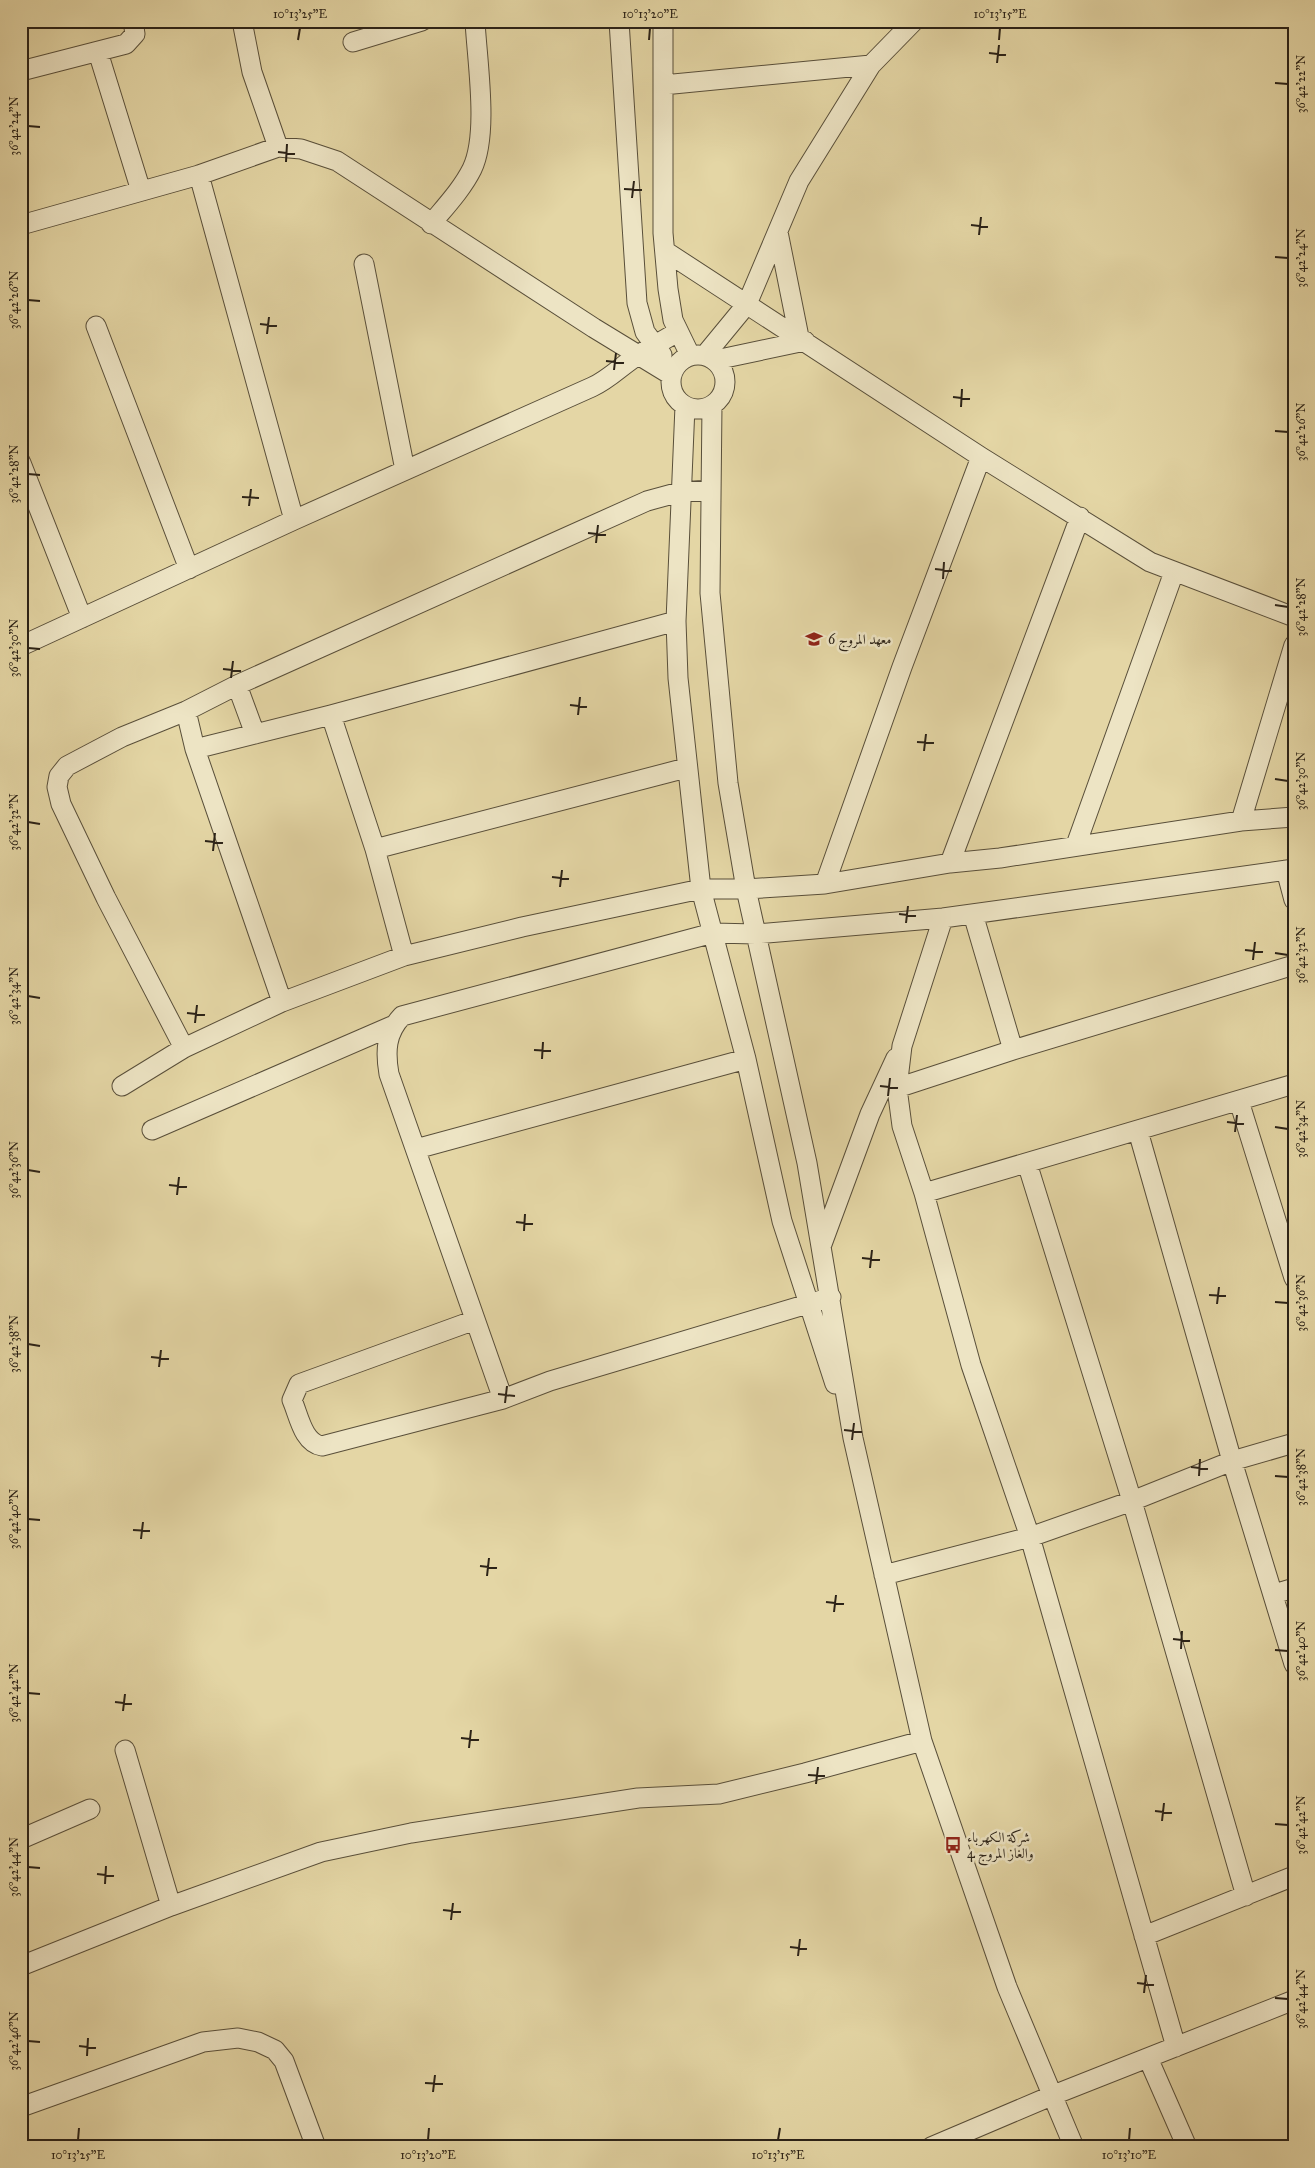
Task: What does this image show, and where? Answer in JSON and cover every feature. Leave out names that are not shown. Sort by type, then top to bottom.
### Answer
[{"type":"street","points":[[21,71],[126,44],[135,34],[133,21]]},
{"type":"street","points":[[242,21],[252,72],[278,147]]},
{"type":"street","points":[[353,42],[422,21]]},
{"type":"street","points":[[431,224],[465,183],[479,149],[481,131],[475,21]]},
{"type":"street","points":[[619,21],[637,303],[645,332],[647,351]]},
{"type":"street","points":[[663,21],[665,251],[670,306],[677,332],[697,355],[723,363],[802,339]]},
{"type":"street","points":[[745,307],[697,355],[678,363],[672,372],[671,389],[679,402],[684,406],[699,409],[718,401],[725,388],[723,363],[799,181],[871,66],[914,21]]},
{"type":"street","points":[[98,52],[141,191]]},
{"type":"street","points":[[663,85],[871,66]]},
{"type":"street","points":[[21,225],[199,175],[278,147],[301,149],[337,161],[431,224],[594,328],[647,351],[672,372]]},
{"type":"street","points":[[199,175],[294,520]]},
{"type":"street","points":[[778,232],[802,339]]},
{"type":"street","points":[[665,251],[745,307],[802,339],[981,458],[1080,517],[1150,562],[1294,617]]},
{"type":"street","points":[[364,264],[405,470]]},
{"type":"street","points":[[96,326],[189,569]]},
{"type":"street","points":[[21,646],[294,520],[606,381],[677,332]]},
{"type":"street","points":[[712,405],[710,592],[728,783],[746,889],[807,1163],[853,1438],[922,1741],[981,1914],[1051,2096],[1074,2147]]},
{"type":"street","points":[[684,406],[676,621],[678,678],[686,768],[701,889],[746,1059],[782,1221],[853,1438]]},
{"type":"street","points":[[824,884],[902,667],[981,458]]},
{"type":"street","points":[[21,463],[82,618]]},
{"type":"street","points":[[184,1048],[106,898],[61,804],[57,786],[59,776],[67,766],[122,737],[186,711],[237,685],[647,501],[680,492],[710,490]]},
{"type":"street","points":[[950,863],[1080,517]]},
{"type":"street","points":[[1076,845],[1174,572]]},
{"type":"street","points":[[195,749],[331,715],[676,621]]},
{"type":"street","points":[[1241,821],[1294,645]]},
{"type":"street","points":[[237,685],[254,734]]},
{"type":"street","points":[[186,711],[195,749],[282,1002]]},
{"type":"street","points":[[331,715],[375,849],[404,956]]},
{"type":"street","points":[[375,849],[686,768]]},
{"type":"street","points":[[122,1086],[184,1048],[282,1002],[404,956],[701,889],[746,889],[824,884],[950,863],[1241,821],[1294,817]]},
{"type":"street","points":[[152,1130],[392,1026],[402,1016],[713,933],[756,934],[943,918],[1290,869],[1294,900]]},
{"type":"street","points":[[973,914],[1013,1050]]},
{"type":"street","points":[[822,1245],[870,1114],[902,1046],[943,918]]},
{"type":"street","points":[[898,1088],[1013,1050],[1294,965]]},
{"type":"street","points":[[392,1026],[388,1040],[388,1066],[503,1399]]},
{"type":"street","points":[[902,1046],[898,1088],[902,1126],[924,1192],[971,1365],[1030,1537],[1176,2047]]},
{"type":"street","points":[[416,1149],[746,1059]]},
{"type":"street","points":[[924,1192],[1294,1084]]},
{"type":"street","points":[[1239,1101],[1294,1278]]},
{"type":"street","points":[[1138,1131],[1232,1461],[1294,1664]]},
{"type":"street","points":[[1027,1163],[1132,1501],[1246,1896]]},
{"type":"street","points":[[475,1320],[299,1384],[292,1400],[308,1439],[313,1445],[322,1446],[503,1399],[550,1381],[830,1297]]},
{"type":"street","points":[[884,1575],[1030,1537],[1132,1501],[1232,1461],[1294,1443]]},
{"type":"street","points":[[1274,1594],[1294,1588]]},
{"type":"street","points":[[21,1966],[171,1906],[330,1850],[419,1832],[638,1798],[718,1794],[806,1773],[922,1741]]},
{"type":"street","points":[[124,1750],[171,1906]]},
{"type":"street","points":[[21,1839],[90,1809]]},
{"type":"street","points":[[1144,1936],[1294,1876]]},
{"type":"street","points":[[931,2147],[1051,2096],[1294,2000]]},
{"type":"street","points":[[21,2107],[203,2042],[238,2038],[258,2042],[275,2050],[284,2061],[316,2147]]},
{"type":"street","points":[[1148,2058],[1187,2147]]},
{"type":"place","name":"معهد المروج 6","points":[[814,639]]},
{"type":"place","name":"شركة الكهرباء والغاز المروج 4","points":[[953,1845]]}]
